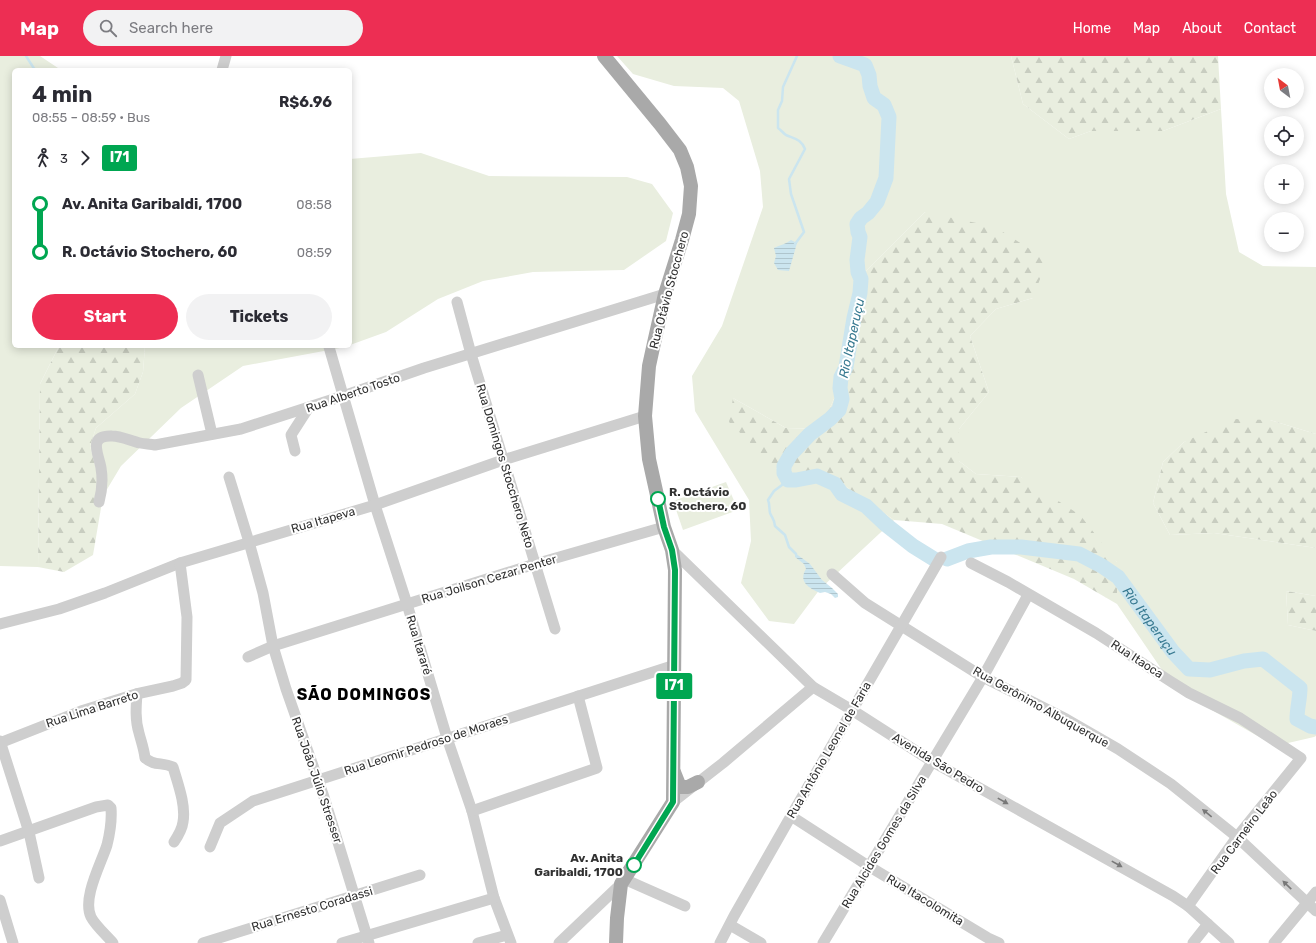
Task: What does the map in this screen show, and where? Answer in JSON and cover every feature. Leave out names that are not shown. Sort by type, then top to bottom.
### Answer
[{"type":"main road","name":"Rua Otávio Stocchero","points":[[604,56],[680,150],[687,167],[691,186],[689,214],[665,294],[649,366],[645,416],[649,460],[664,527],[672,550],[676,582],[669,668],[673,802]]},
{"type":"main road","points":[[673,768],[680,787],[688,787],[698,782]]},
{"type":"main road","points":[[616,943],[617,918],[622,882],[673,802]]},
{"type":"street","points":[[222,68],[226,56]]},
{"type":"street","name":"Rua Alberto Tosto","points":[[98,502],[102,491],[102,479],[101,467],[96,447],[101,438],[114,436],[142,444],[155,445],[241,429],[424,368],[665,294]]},
{"type":"street","name":"Rua Domingos Stocchero Neto","points":[[457,302],[471,354],[554,629]]},
{"type":"street","name":"Rua Itararé","points":[[329,348],[375,505],[407,604],[447,738],[472,811],[494,898],[509,939]]},
{"type":"street","points":[[198,375],[212,434]]},
{"type":"street","points":[[295,451],[291,435],[310,407]]},
{"type":"street","name":"Rua Itapeva","points":[[0,624],[59,609],[105,593],[180,563],[375,505],[503,460],[645,416]]},
{"type":"street","name":"Rua João Júlio Stresser","points":[[229,477],[263,593],[273,646],[286,690],[324,797],[368,939]]},
{"type":"street","name":"Rua Joilson Cezar Penter","points":[[248,657],[273,646],[535,564],[664,527]]},
{"type":"street","name":"Avenida São Pedro","points":[[672,550],[813,687],[933,762],[1173,896],[1188,906],[1229,943]]},
{"type":"street","name":"Rua Antônio Leonel de Faria","points":[[720,943],[791,816],[941,557]]},
{"type":"street","name":"Rua Lima Barreto","points":[[0,743],[81,711],[138,694],[173,686],[186,680],[187,617],[180,563]]},
{"type":"street","name":"Rua Itaoca","points":[[971,563],[1008,582],[1096,633],[1189,693],[1240,718],[1301,758]]},
{"type":"street","points":[[676,582],[684,571],[694,571]]},
{"type":"street","name":"Rua Gerônimo Albuquerque","points":[[832,574],[866,603],[983,677],[1066,719],[1118,749],[1171,784],[1237,837],[1316,911]]},
{"type":"street","name":"Rua Alcides Gomes da Silva","points":[[823,943],[983,677],[1028,594]]},
{"type":"street","name":"Rua Leomir Pedroso de Moraes","points":[[210,847],[220,823],[253,801],[669,668]]},
{"type":"street","points":[[673,802],[723,763],[813,687]]},
{"type":"street","points":[[138,694],[136,708],[137,724],[145,758],[154,764],[165,763],[173,767],[178,782],[184,810],[183,823],[174,842]]},
{"type":"street","points":[[472,811],[597,768],[578,696]]},
{"type":"street","points":[[0,743],[29,832],[40,878]]},
{"type":"street","name":"Rua Carneiro Leão","points":[[1188,906],[1237,837],[1301,758]]},
{"type":"street","points":[[0,841],[96,807],[108,806],[111,808],[112,822],[107,846],[94,878],[89,906],[92,917],[113,943]]},
{"type":"street","name":"Rua Itacolomita","points":[[791,816],[987,941],[999,943]]},
{"type":"street","name":"Rua Ernesto Coradassi","points":[[203,943],[420,875]]},
{"type":"street","points":[[559,943],[622,882],[686,906]]},
{"type":"street","points":[[1274,943],[1316,892]]},
{"type":"street","points":[[342,943],[368,939],[494,898]]},
{"type":"street","points":[[0,900],[3,922],[13,943]]},
{"type":"street","points":[[590,912],[597,908],[605,908],[610,910],[617,918]]},
{"type":"street","points":[[1194,943],[1208,924]]},
{"type":"street","points":[[730,925],[760,943]]},
{"type":"street","points":[[478,943],[509,939]]},
{"type":"green space","points":[[0,56],[40,56],[58,68],[12,68],[12,348],[58,348],[40,384],[38,567],[0,566]]},
{"type":"green space","points":[[617,56],[1011,56],[1023,104],[1069,139],[1091,131],[1163,131],[1221,109],[1226,194],[1239,252],[1263,266],[1316,267],[1316,434],[1270,420],[1184,442],[1163,462],[1153,503],[1170,535],[1214,533],[1316,548],[1316,596],[1286,591],[1288,625],[1316,631],[1316,736],[1275,746],[1175,689],[1117,604],[1117,562],[1021,477],[976,474],[959,461],[959,429],[989,392],[970,336],[996,309],[1033,298],[925,212],[862,275],[853,294],[851,359],[821,429],[786,428],[733,398],[777,469],[845,486],[894,520],[820,589],[794,624],[769,621],[741,583],[751,541],[749,500],[695,411],[692,376],[722,326],[763,207],[760,171],[739,101],[723,88],[674,86],[633,74]]},
{"type":"green space","points":[[1011,56],[1218,56],[1221,109],[1163,131],[1091,131],[1069,139],[1023,104]]},
{"type":"green space","points":[[421,153],[489,176],[627,177],[652,184],[673,213],[666,241],[624,270],[533,272],[483,281],[438,299],[386,332],[352,344],[352,159]]},
{"type":"green space","points":[[925,212],[995,227],[1047,260],[1033,298],[996,309],[970,336],[989,392],[959,429],[959,461],[976,474],[1021,477],[1080,515],[1117,562],[1117,604],[1074,579],[942,524],[894,520],[845,486],[777,469],[729,422],[733,398],[786,428],[821,429],[851,359],[853,294],[862,275]]},
{"type":"green space","points":[[58,348],[145,348],[143,372],[135,394],[96,428],[90,446],[103,496],[93,555],[64,572],[38,567],[40,384]]},
{"type":"green space","points":[[145,348],[340,348],[243,366],[181,408],[121,466],[103,496],[90,446],[96,428],[135,394],[143,372]]},
{"type":"green space","points":[[1234,419],[1270,420],[1316,434],[1316,548],[1214,533],[1170,535],[1153,503],[1163,462],[1184,442]]},
{"type":"green space","points":[[726,482],[738,510],[683,530],[673,501]]},
{"type":"green space","points":[[1286,591],[1316,596],[1316,631],[1288,625]]},
{"type":"water","points":[[791,240],[797,243],[789,271],[778,270],[774,263],[776,256],[774,248]]},
{"type":"water","points":[[795,553],[810,564],[822,580],[838,594],[838,597],[835,598],[831,594],[825,592],[820,593],[806,584],[803,578],[806,569],[804,564],[795,557]]},
{"type":"waterway","points":[[26,56],[34,68]]},
{"type":"waterway","points":[[795,244],[804,232],[791,194],[789,179],[805,149],[800,141],[786,135],[778,128],[778,110],[782,101],[783,87],[797,56]]},
{"type":"waterway","name":"Rio Itaperuçu","points":[[840,56],[865,65],[869,75],[870,86],[874,98],[884,105],[889,117],[886,178],[877,202],[857,224],[860,237],[857,260],[858,272],[861,279],[860,293],[854,318],[846,367],[841,377],[840,388],[842,399],[839,410],[810,434],[791,454],[784,466],[784,473],[788,480],[817,476],[835,484],[842,494],[866,506],[885,524],[913,546],[934,559]]},
{"type":"waterway","points":[[786,477],[782,485],[774,491],[768,500],[770,513],[774,520],[775,526],[785,535],[789,547],[796,554]]},
{"type":"waterway","name":"Rio Itaperuçu","points":[[947,559],[968,551],[991,547],[1021,547],[1079,554],[1102,566],[1118,577],[1173,652],[1189,669],[1210,670],[1244,661],[1263,659],[1300,688],[1297,719],[1310,726],[1316,727]]},
{"type":"bus line","name":"I71","points":[[634,865],[673,802],[676,582],[672,550],[664,527],[658,499]]},
{"type":"place","name":"R. Octávio Stochero, 60","points":[[658,499]]},
{"type":"place","name":"Av. Anita Garibaldi, 1700","points":[[634,865]]},
{"type":"district","name":"SÃO DOMINGOS","points":[[364,694]]}]
